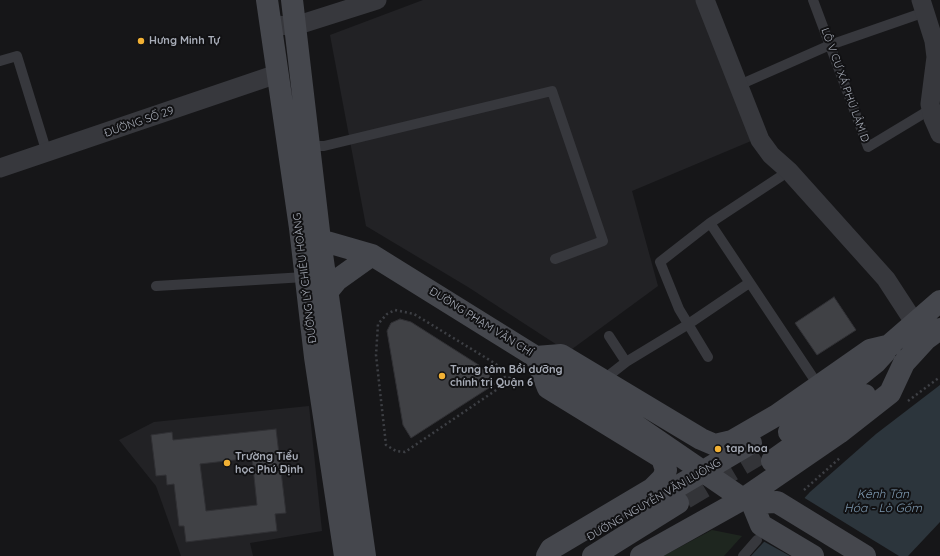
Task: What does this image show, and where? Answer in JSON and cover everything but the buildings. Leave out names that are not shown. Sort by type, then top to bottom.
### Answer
[{"type":"main road","name":"ĐƯỜNG LÝ CHIÊU HOÀNG","points":[[267,0],[345,556]]},
{"type":"main road","name":"ĐƯỜNG LÝ CHIÊU HOÀNG","points":[[292,0],[320,240],[365,556]]},
{"type":"main road","name":"ĐƯỜNG PHẠM VĂN CHÍ","points":[[300,228],[320,240],[372,255],[528,351],[747,501]]},
{"type":"main road","points":[[328,291],[337,280],[372,255]]},
{"type":"main road","name":"ĐƯỜNG NGUYỄN VĂN LUÔNG","points":[[560,556],[703,472],[795,415],[891,344],[914,322],[940,301]]},
{"type":"main road","points":[[891,344],[875,363],[762,460],[885,381],[926,340],[940,329]]},
{"type":"main road","points":[[528,351],[561,355],[701,439],[716,445],[732,441],[776,415],[870,350],[891,344]]},
{"type":"main road","points":[[528,351],[548,388],[662,458],[666,470],[663,478],[652,489],[551,549],[547,556]]},
{"type":"main road","points":[[641,556],[747,501],[890,393],[904,363]]},
{"type":"main road","points":[[747,501],[777,502],[865,556]]},
{"type":"main road","points":[[747,501],[759,532],[813,556]]},
{"type":"main road","points":[[593,556],[690,504],[613,556]]},
{"type":"street","points":[[271,25],[295,26],[377,0]]},
{"type":"street","points":[[705,0],[737,86],[760,140],[771,155],[790,171],[886,279],[914,322]]},
{"type":"street","points":[[923,3],[934,41],[936,57],[931,109],[940,134]]},
{"type":"street","name":"ĐƯỜNG SỐ 29","points":[[0,168],[277,74]]},
{"type":"lane","name":"LÔ V CƯ XÁ PHÚ LÂM D","points":[[813,0],[868,147],[931,109]]},
{"type":"lane","points":[[737,86],[923,3]]},
{"type":"lane","points":[[0,61],[17,56],[47,153]]},
{"type":"lane","points":[[309,146],[324,146],[552,91],[602,241],[555,259]]},
{"type":"lane","points":[[708,357],[687,325],[660,262],[710,223],[790,171]]},
{"type":"lane","points":[[710,223],[818,385]]},
{"type":"lane","points":[[156,286],[305,277]]},
{"type":"lane","points":[[603,380],[626,362],[687,325],[749,283]]},
{"type":"lane","points":[[610,336],[626,362]]},
{"type":"lane","points":[[743,556],[759,532]]},
{"type":"path","points":[[508,382],[496,364],[414,314],[395,310],[386,314],[378,324],[376,354],[386,445],[396,452],[405,452],[508,382],[528,351]]},
{"type":"shaded area","points":[[423,0],[698,0],[751,141],[632,191],[658,286],[568,352],[468,287],[366,226],[330,35]]},
{"type":"shaded area","name":"Trường Tiểu học Phú Định","points":[[309,406],[322,531],[250,543],[253,556],[181,556],[156,486],[119,440],[154,422]]},
{"type":"shaded area","points":[[712,530],[742,536],[724,556],[663,556]]},
{"type":"water","name":"Kênh Tân Hóa - Lò Gốm","points":[[940,385],[940,522],[908,556],[751,556],[810,492],[876,434]]},
{"type":"pier","points":[[803,497],[899,556],[790,556],[763,541]]},
{"type":"tunnel","points":[[685,498],[759,454]]},
{"type":"place","name":"Hưng Minh Tự","points":[[141,41]]},
{"type":"place","name":"Trung tâm Bồi dưỡng chính trị Quận 6","points":[[442,376]]},
{"type":"place","name":"tap hoa","points":[[718,449]]},
{"type":"place","name":"Trường Tiểu học Phú Định","points":[[227,463]]}]
